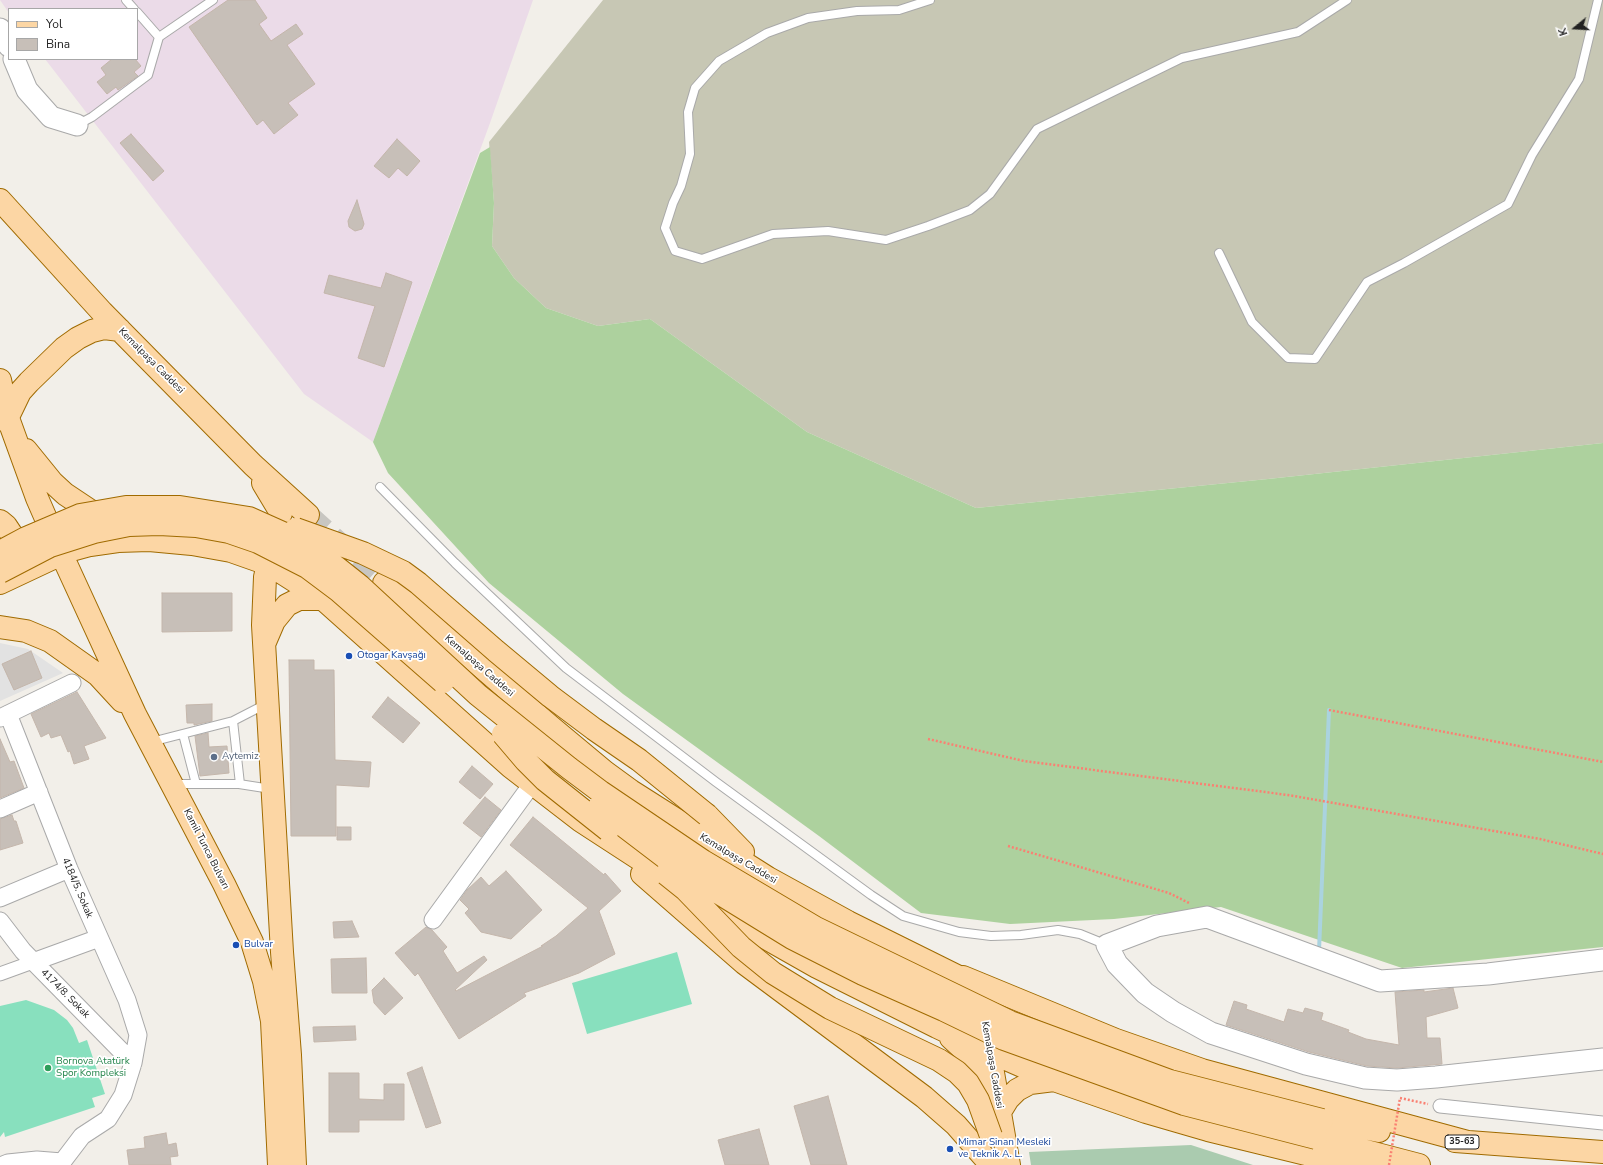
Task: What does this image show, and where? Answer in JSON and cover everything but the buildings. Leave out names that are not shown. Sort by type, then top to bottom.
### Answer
[{"type":"main road","name":"Kemalpaşa Caddesi","points":[[0,200],[102,312],[253,465],[308,515]]},
{"type":"main road","points":[[2,425],[20,392],[64,348],[78,338],[92,331],[104,328],[120,330]]},
{"type":"main road","points":[[0,380],[2,425],[37,498],[61,554]]},
{"type":"main road","points":[[2,425],[52,482],[65,494],[115,526],[140,536],[163,541]]},
{"type":"main road","points":[[253,465],[281,513]]},
{"type":"main road","points":[[0,552],[26,538],[80,515],[126,506],[180,507],[249,518],[286,526],[382,561],[403,572],[418,583],[550,696],[639,760],[707,815],[768,878]]},
{"type":"main road","points":[[249,518],[296,539],[321,554],[360,586],[478,695],[601,792],[703,860],[816,928],[1010,1022],[1170,1080],[1319,1129],[1419,1165]]},
{"type":"main road","points":[[0,521],[16,541],[19,553],[17,565],[12,574],[0,580]]},
{"type":"main road","points":[[0,580],[50,546],[94,532],[129,526],[159,524],[196,526],[229,532],[251,540],[307,567],[339,591],[503,734],[683,871],[792,938],[863,974],[944,1010],[1004,1039],[1184,1104],[1319,1129]]},
{"type":"main road","points":[[0,580],[61,554],[90,545],[109,542],[134,540],[192,544],[231,551],[262,559],[323,599],[511,767],[581,821],[744,963],[924,1097],[999,1163]]},
{"type":"main road","name":"Kamil Tunca Bulvarı","points":[[61,554],[135,714],[224,884],[252,942],[264,981],[272,1021],[279,1165]]},
{"type":"main road","points":[[262,559],[272,790],[290,1055],[295,1165]]},
{"type":"main road","name":"Kemalpaşa Caddesi","points":[[384,583],[550,726],[605,772],[631,791],[768,878],[848,922],[965,980],[976,996],[982,1015],[990,1052],[1000,1112],[999,1163]]},
{"type":"main road","points":[[265,643],[274,621],[288,605],[299,599],[323,599]]},
{"type":"main road","points":[[0,627],[26,631],[50,641],[98,675],[135,714]]},
{"type":"main road","points":[[511,767],[506,749],[507,741],[516,727],[533,721],[550,726]]},
{"type":"main road","points":[[503,734],[526,761],[546,780],[629,847],[677,883],[741,948],[760,963],[785,981],[830,1008],[939,1060],[957,1072],[968,1083],[978,1100],[999,1163]]},
{"type":"main road","points":[[581,821],[727,916],[817,967],[937,1027],[1054,1080],[1146,1112],[1208,1130],[1314,1156],[1354,1163],[1380,1165]]},
{"type":"main road","points":[[817,967],[830,971],[844,969],[856,956],[859,947],[858,938],[854,929],[848,922]]},
{"type":"main road","points":[[956,975],[1116,1040],[1202,1070],[1468,1142]]},
{"type":"main road","points":[[937,1027],[960,1046],[978,1073],[994,1127],[999,1163]]},
{"type":"main road","points":[[1000,1112],[1008,1099],[1017,1090],[1030,1083],[1054,1080]]},
{"type":"main road","name":"35-63","points":[[1319,1129],[1603,1152]]},
{"type":"street","points":[[14,60],[27,90],[52,117],[77,125]]},
{"type":"street","points":[[4,716],[72,683]]},
{"type":"street","name":"4184/5. Sokak","points":[[4,716],[39,792],[69,869],[127,1000],[138,1035],[133,1063],[123,1095],[108,1119],[82,1136],[61,1164]]},
{"type":"street","points":[[433,920],[532,784]]},
{"type":"street","points":[[0,809],[39,792]]},
{"type":"street","points":[[0,898],[69,869]]},
{"type":"street","points":[[1603,960],[1488,974],[1380,981],[1207,917],[1157,926],[1107,945],[1117,964],[1145,993],[1173,1012],[1211,1033],[1306,1064],[1365,1078],[1397,1080],[1436,1078],[1603,1059]]},
{"type":"street","name":"4174/8. Sokak","points":[[0,921],[33,962],[133,1063]]},
{"type":"street","points":[[0,974],[99,938]]},
{"type":"street","points":[[1440,1106],[1603,1123]]},
{"type":"street","points":[[3,1165],[8,1163],[38,1160],[61,1164]]},
{"type":"lane","points":[[126,0],[133,8]]},
{"type":"lane","points":[[77,125],[92,117],[148,75],[159,36],[213,0]]},
{"type":"lane","points":[[930,0],[899,10],[857,11],[808,18],[767,33],[719,61],[695,88],[688,112],[690,154],[681,186],[672,203],[665,228],[675,251],[702,260],[773,234],[828,231],[886,240],[928,226],[970,210],[990,194],[1037,129],[1182,58],[1298,32],[1346,0]]},
{"type":"lane","points":[[1219,253],[1252,322],[1288,358],[1315,359],[1367,282],[1404,263],[1508,204],[1532,155],[1579,79],[1598,0]]},
{"type":"lane","points":[[138,13],[159,36]]},
{"type":"lane","points":[[380,487],[455,563],[566,668],[716,782],[871,895],[903,916],[959,932],[991,936],[1021,935],[1058,930],[1080,934],[1107,945]]},
{"type":"lane","points":[[150,743],[233,721],[268,704]]},
{"type":"lane","points":[[233,721],[240,784]]},
{"type":"lane","points":[[183,734],[196,784]]},
{"type":"lane","points":[[172,784],[240,784],[272,790]]},
{"type":"path","points":[[1329,710],[1603,762]]},
{"type":"path","points":[[928,739],[1024,761],[1288,795],[1540,839],[1603,854]]},
{"type":"path","points":[[1008,846],[1168,893],[1193,904],[1207,917]]},
{"type":"path","points":[[1389,1165],[1400,1098]]},
{"type":"shaded area","points":[[0,0],[533,0],[490,123],[373,442],[304,394],[46,60],[138,60],[138,8],[8,8],[8,12]]},
{"type":"shaded area","points":[[603,0],[1603,0],[1603,443],[1268,479],[976,508],[807,432],[650,319],[598,326],[546,308],[514,278],[492,246],[494,203],[489,142]]},
{"type":"shaded area","points":[[0,643],[28,649],[63,673],[0,701]]},
{"type":"green space","points":[[490,147],[494,203],[492,246],[514,278],[546,308],[598,326],[650,319],[807,432],[976,508],[1268,479],[1603,443],[1603,947],[1402,968],[1221,907],[1114,919],[1010,924],[921,913],[819,836],[623,694],[489,583],[388,473],[373,442],[480,153]]},
{"type":"green space","points":[[677,952],[692,1004],[587,1034],[572,983]]},
{"type":"green space","name":"Bornova Atatürk Spor Kompleksi","points":[[26,1000],[54,1010],[67,1020],[73,1028],[79,1043],[87,1040],[105,1094],[92,1098],[95,1107],[5,1137],[4,1132],[0,1137],[0,1006]]},
{"type":"green space","points":[[1191,1145],[1253,1165],[1031,1165],[1029,1152]]},
{"type":"waterway","points":[[1319,951],[1329,710]]},
{"type":"tunnel","points":[[308,515],[384,583]]},
{"type":"place","name":"Otogar Kavşağı","points":[[349,656]]},
{"type":"place","name":"Aytemiz","points":[[214,757]]},
{"type":"place","name":"Bulvar","points":[[236,945]]},
{"type":"place","name":"Bornova Atatürk Spor Kompleksi","points":[[48,1068]]},
{"type":"place","name":"Mimar Sinan Mesleki ve Teknik A. L.","points":[[950,1149]]}]
